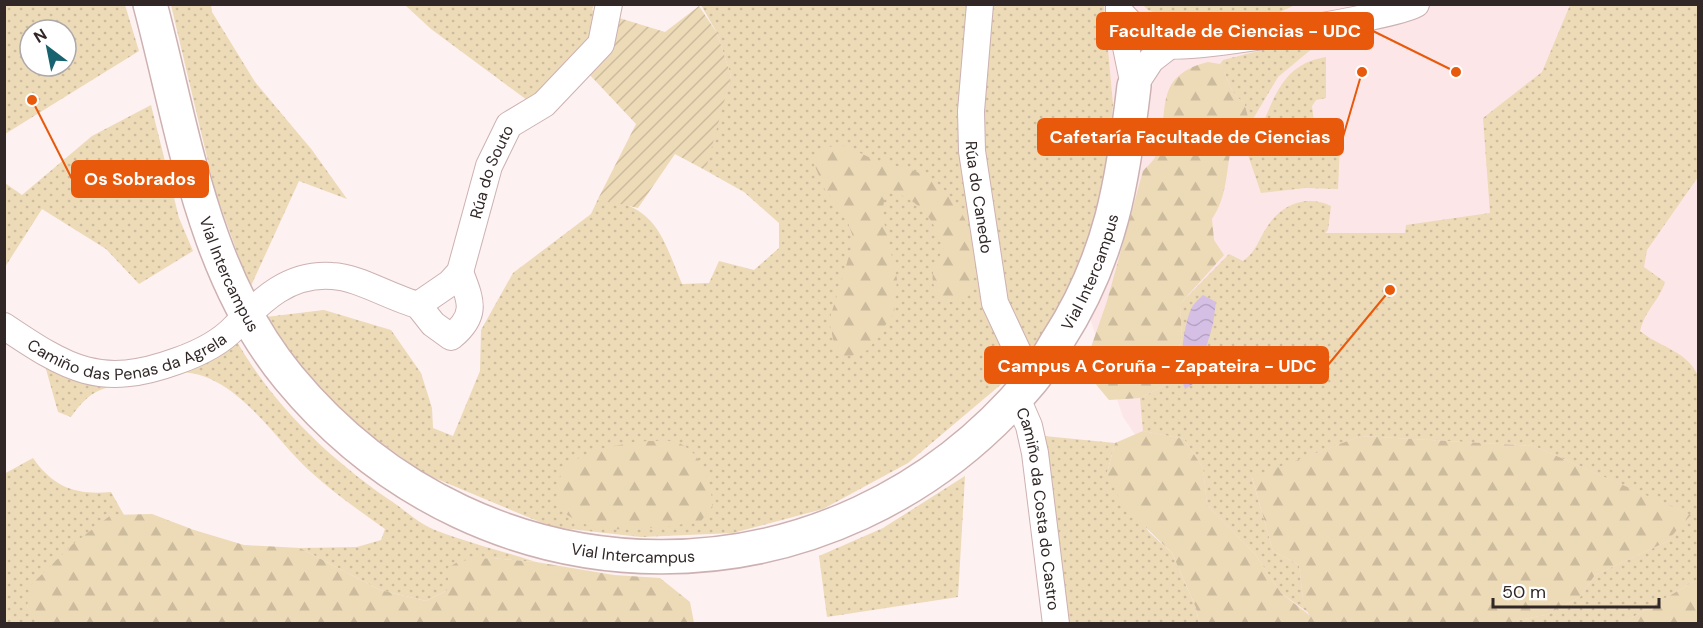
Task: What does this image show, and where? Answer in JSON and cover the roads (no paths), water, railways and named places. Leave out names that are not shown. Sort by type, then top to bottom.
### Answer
[{"type":"street","name":"Vial Intercampus","points":[[150,4],[213,246],[246,315],[286,375],[334,428],[378,465],[467,517],[506,532],[567,549],[614,555],[662,557],[719,553],[781,541],[842,521],[915,484],[965,448],[1024,388],[1077,311],[1101,258],[1118,202],[1134,86]]},
{"type":"street","name":"Rúa do Souto","points":[[460,272],[489,166],[509,125],[544,104],[601,44],[609,4]]},
{"type":"street","name":"Rúa do Canedo","points":[[980,4],[971,111],[972,150],[995,303],[1024,365],[1024,388]]},
{"type":"street","points":[[1123,7],[1140,34],[1169,46],[1244,39],[1348,21],[1416,4]]},
{"type":"street","points":[[1123,7],[1142,21],[1199,43]]},
{"type":"street","points":[[1123,7],[1134,86]]},
{"type":"street","points":[[1134,86],[1151,60],[1169,46]]},
{"type":"street","points":[[246,315],[274,290],[297,280],[333,275],[418,305],[433,324],[451,337],[465,326],[472,303],[460,272],[450,284],[418,305]]},
{"type":"street","name":"Camiño das Penas da Agrela","points":[[4,326],[44,352],[71,366],[106,375],[151,370],[191,356],[226,335],[246,315]]},
{"type":"street","name":"Camiño da Costa do Castro","points":[[1024,388],[1035,453],[1056,624]]},
{"type":"water","points":[[1203,295],[1216,302],[1213,324],[1196,382],[1185,389],[1182,349],[1186,327],[1192,307]]},
{"type":"place","name":"Cafetaría Facultade de Ciencias","points":[[1362,72]]},
{"type":"place","name":"Facultade de Ciencias - UDC","points":[[1456,72]]},
{"type":"place","name":"Os Sobrados","points":[[32,100]]},
{"type":"place","name":"Campus A Coruña - Zapateira - UDC","points":[[1390,290]]}]
